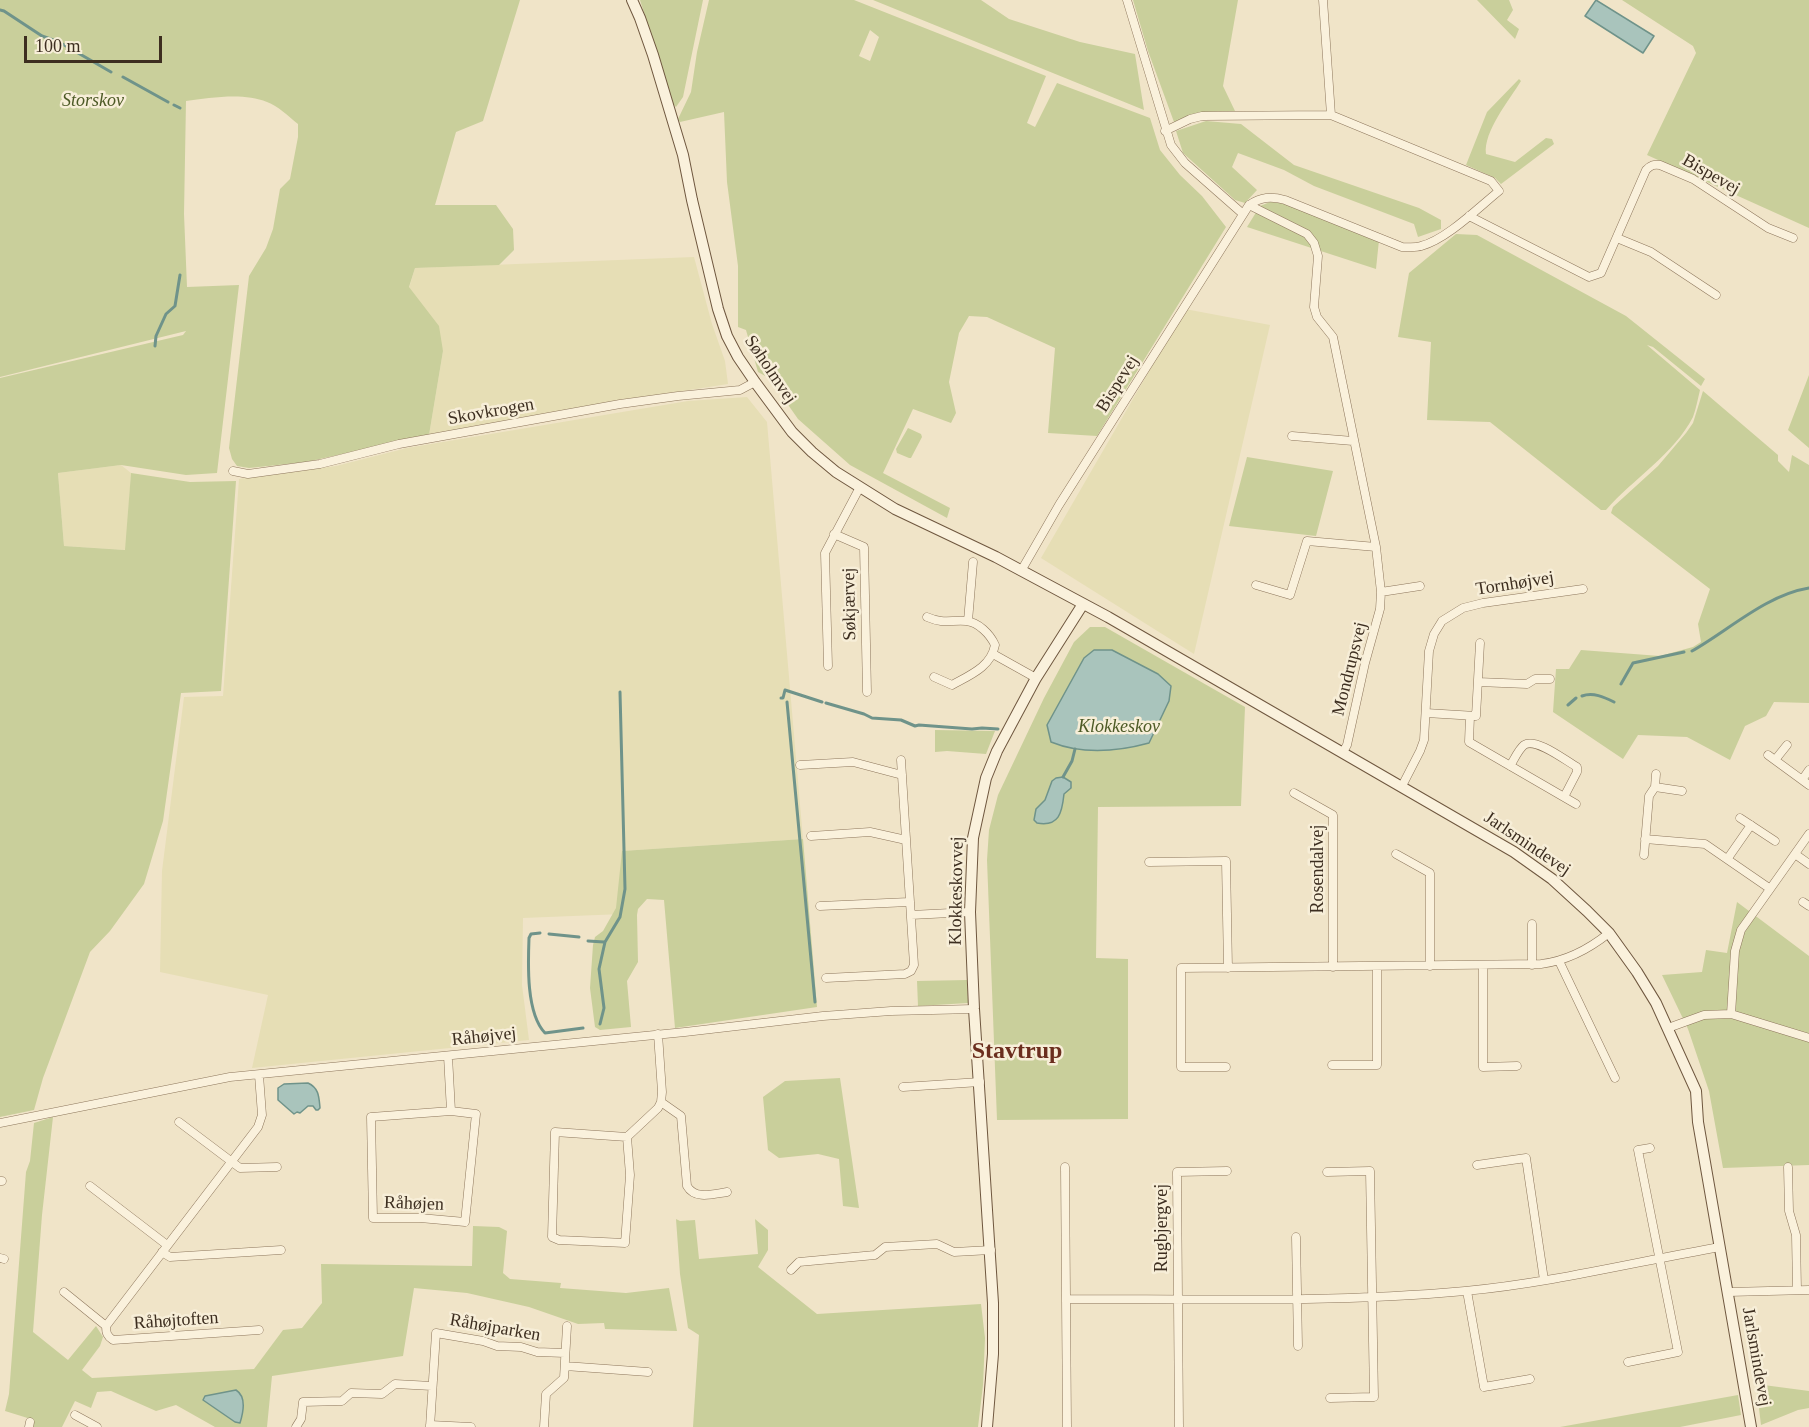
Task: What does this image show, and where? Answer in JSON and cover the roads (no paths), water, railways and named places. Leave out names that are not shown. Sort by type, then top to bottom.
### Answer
[{"type":"street","name":"Søholmvej","points":[[632,0],[650,46],[680,143],[718,309],[727,336],[754,382],[792,432],[830,467],[895,509],[1083,604]]},
{"type":"street","points":[[1127,0],[1171,145],[1185,164],[1243,214]]},
{"type":"street","points":[[1323,0],[1331,115]]},
{"type":"street","points":[[1165,131],[1202,116],[1331,115],[1491,181],[1499,191],[1433,242],[1413,248],[1402,247],[1285,200],[1273,197],[1264,198],[1249,205]]},
{"type":"street","name":"Bispevej","points":[[1469,216],[1589,277],[1601,273],[1646,170],[1650,165],[1655,164],[1693,179],[1768,228],[1793,238]]},
{"type":"street","name":"Bispevej","points":[[1021,571],[1056,511],[1249,205]]},
{"type":"street","name":"Mondrupsvej","points":[[1249,205],[1307,234],[1314,243],[1318,256],[1314,307],[1317,316],[1333,338],[1376,547],[1381,592],[1380,609],[1365,663],[1347,745],[1343,752]]},
{"type":"street","points":[[1617,238],[1651,252],[1716,295]]},
{"type":"street","name":"Skovkrogen","points":[[233,471],[248,474],[320,464],[399,444],[621,404],[740,390],[754,382]]},
{"type":"street","points":[[1292,436],[1353,441]]},
{"type":"street","name":"Søkjærvej","points":[[828,666],[825,553],[860,487]]},
{"type":"street","name":"Søkjærvej","points":[[834,534],[864,547],[867,692]]},
{"type":"street","points":[[1256,585],[1290,595],[1307,541],[1376,547]]},
{"type":"street","points":[[968,621],[973,562]]},
{"type":"street","points":[[1381,592],[1420,586]]},
{"type":"street","name":"Tornhøjvej","points":[[1402,786],[1424,740],[1430,651],[1434,634],[1442,621],[1463,608],[1483,603],[1583,590]]},
{"type":"street","name":"Klokkeskovvej","points":[[987,1427],[993,1354],[993,1303],[974,1009],[970,912],[973,838],[986,778],[997,751],[1036,678],[1083,604]]},
{"type":"street","name":"Jarlsmindevej","points":[[1083,604],[1514,852],[1544,873],[1609,933],[1651,993],[1696,1091],[1698,1122],[1751,1427]]},
{"type":"street","points":[[927,617],[937,622],[968,621],[985,631],[995,645],[993,654],[985,664],[952,685],[934,677]]},
{"type":"street","points":[[1426,712],[1476,716],[1480,644]]},
{"type":"street","points":[[993,654],[1036,678]]},
{"type":"street","points":[[1478,682],[1527,684],[1535,679],[1550,679]]},
{"type":"street","points":[[1470,716],[1469,742],[1576,804]]},
{"type":"street","points":[[1510,766],[1523,746],[1529,743],[1538,744],[1577,767],[1577,772],[1564,797]]},
{"type":"street","points":[[1787,745],[1772,758],[1806,783],[1809,770]]},
{"type":"street","points":[[826,978],[905,974],[911,971],[914,965],[901,760]]},
{"type":"street","points":[[800,765],[853,762],[902,775]]},
{"type":"street","points":[[1644,855],[1649,796],[1655,787],[1656,774]]},
{"type":"street","points":[[1655,787],[1682,791]]},
{"type":"street","name":"Rosendalvej","points":[[1294,793],[1333,815],[1333,967]]},
{"type":"street","points":[[1740,818],[1775,841]]},
{"type":"street","points":[[1728,858],[1751,825]]},
{"type":"street","points":[[811,836],[870,832],[906,840]]},
{"type":"street","points":[[1731,1014],[1735,951],[1738,939],[1745,923],[1809,834]]},
{"type":"street","points":[[1646,839],[1705,844],[1769,888]]},
{"type":"street","points":[[1396,854],[1430,873],[1431,966]]},
{"type":"street","points":[[1795,854],[1809,864]]},
{"type":"street","points":[[1149,862],[1226,861],[1228,968]]},
{"type":"street","points":[[820,906],[909,902]]},
{"type":"street","points":[[911,915],[970,912]]},
{"type":"street","points":[[1532,924],[1532,965]]},
{"type":"street","points":[[1226,1067],[1181,1067],[1181,968],[1532,965],[1559,961],[1588,948],[1609,933]]},
{"type":"street","points":[[1559,961],[1615,1078]]},
{"type":"street","points":[[1332,1065],[1377,1065],[1377,966]]},
{"type":"street","points":[[1483,966],[1484,1067],[1517,1066]]},
{"type":"street","name":"Råhøjvej","points":[[0,1123],[230,1077],[823,1016],[891,1011],[974,1009]]},
{"type":"street","points":[[1668,1028],[1704,1015],[1731,1014],[1809,1038]]},
{"type":"street","points":[[627,1137],[630,1175],[626,1243],[559,1240],[552,1237],[555,1132],[627,1137],[658,1108],[662,1092],[658,1034]]},
{"type":"street","points":[[448,1056],[451,1111]]},
{"type":"street","name":"Råhøjtoften","points":[[259,1075],[261,1120],[258,1127],[106,1326],[106,1332],[113,1340],[259,1330]]},
{"type":"street","points":[[903,1087],[980,1082]]},
{"type":"street","points":[[661,1102],[681,1116],[687,1186],[690,1191],[697,1195],[727,1192]]},
{"type":"street","name":"Råhøjen","points":[[451,1111],[476,1114],[465,1221],[373,1218],[372,1117],[451,1111]]},
{"type":"street","points":[[179,1122],[240,1168],[277,1167]]},
{"type":"street","points":[[1628,1362],[1678,1352],[1638,1150],[1650,1148]]},
{"type":"street","points":[[1477,1165],[1526,1158],[1544,1280]]},
{"type":"street","points":[[1065,1167],[1067,1427]]},
{"type":"street","points":[[1788,1167],[1789,1211],[1796,1234],[1797,1290]]},
{"type":"street","name":"Rugbjergvej","points":[[1179,1427],[1177,1172],[1227,1171]]},
{"type":"street","points":[[1327,1172],[1370,1172],[1373,1297],[1374,1397],[1330,1398]]},
{"type":"street","points":[[90,1186],[164,1248],[170,1257],[280,1250]]},
{"type":"street","points":[[1296,1237],[1298,1346]]},
{"type":"street","points":[[791,1270],[799,1262],[875,1255],[885,1247],[937,1244],[954,1252],[991,1250]]},
{"type":"street","name":"Rugbjergvej","points":[[1066,1299],[1297,1299],[1467,1291],[1544,1280],[1720,1247]]},
{"type":"street","name":"Jarlsmindevej","points":[[1728,1292],[1809,1290]]},
{"type":"street","points":[[1467,1291],[1484,1387],[1530,1379]]},
{"type":"street","name":"Råhøjtoften","points":[[64,1292],[106,1326]]},
{"type":"street","name":"Råhøjparken","points":[[544,1427],[546,1394],[564,1378],[567,1326]]},
{"type":"street","name":"Råhøjparken","points":[[471,1427],[430,1426],[436,1333],[483,1341],[498,1346],[521,1347],[537,1352],[566,1353]]},
{"type":"street","points":[[565,1366],[648,1372]]},
{"type":"street","points":[[297,1427],[301,1419],[303,1402],[342,1401],[351,1393],[382,1394],[395,1384],[432,1386]]},
{"type":"street","points":[[75,1415],[97,1427]]},
{"type":"water","points":[[1596,0],[1654,36],[1643,53],[1585,16]]},
{"type":"water","points":[[1094,650],[1112,650],[1158,674],[1171,686],[1169,701],[1149,743],[1100,751],[1075,749],[1051,742],[1047,725],[1084,658]]},
{"type":"water","points":[[1063,777],[1071,782],[1071,788],[1064,794],[1058,817],[1050,823],[1037,823],[1034,820],[1036,809],[1045,800],[1052,781]]},
{"type":"water","points":[[308,1083],[318,1093],[320,1108],[318,1110],[313,1106],[308,1106],[300,1113],[294,1114],[278,1100],[278,1088],[284,1084]]},
{"type":"water","points":[[236,1390],[243,1401],[240,1423],[203,1400],[205,1396]]},
{"type":"waterway","points":[[0,10],[42,36],[59,42],[111,72]]},
{"type":"waterway","points":[[123,77],[168,102]]},
{"type":"waterway","points":[[174,105],[180,108]]},
{"type":"waterway","points":[[155,346],[156,336],[166,314],[175,306],[180,275]]},
{"type":"waterway","points":[[1692,651],[1763,605],[1809,588]]},
{"type":"waterway","points":[[1621,684],[1633,663],[1684,652]]},
{"type":"waterway","points":[[781,698],[785,690],[822,702]]},
{"type":"waterway","points":[[600,1024],[604,1008],[599,969],[605,942],[620,917],[625,889],[620,692]]},
{"type":"waterway","points":[[1582,696],[1594,695],[1614,702]]},
{"type":"waterway","points":[[1568,705],[1576,698]]},
{"type":"waterway","points":[[787,702],[815,1002]]},
{"type":"waterway","points":[[826,703],[872,718],[901,720],[915,726],[998,729]]},
{"type":"waterway","points":[[1063,777],[1072,761],[1075,749]]},
{"type":"waterway","points":[[540,933],[531,934],[529,938],[528,961],[534,1013],[545,1033],[583,1028]]},
{"type":"waterway","points":[[549,934],[579,937]]},
{"type":"waterway","points":[[588,941],[604,942]]},
{"type":"district","name":"Stavtrup","points":[[1017,1052]]},
{"type":"park label","name":"Storskov","points":[[93,101]]},
{"type":"park label","name":"Klokkeskov","points":[[1119,727]]}]
